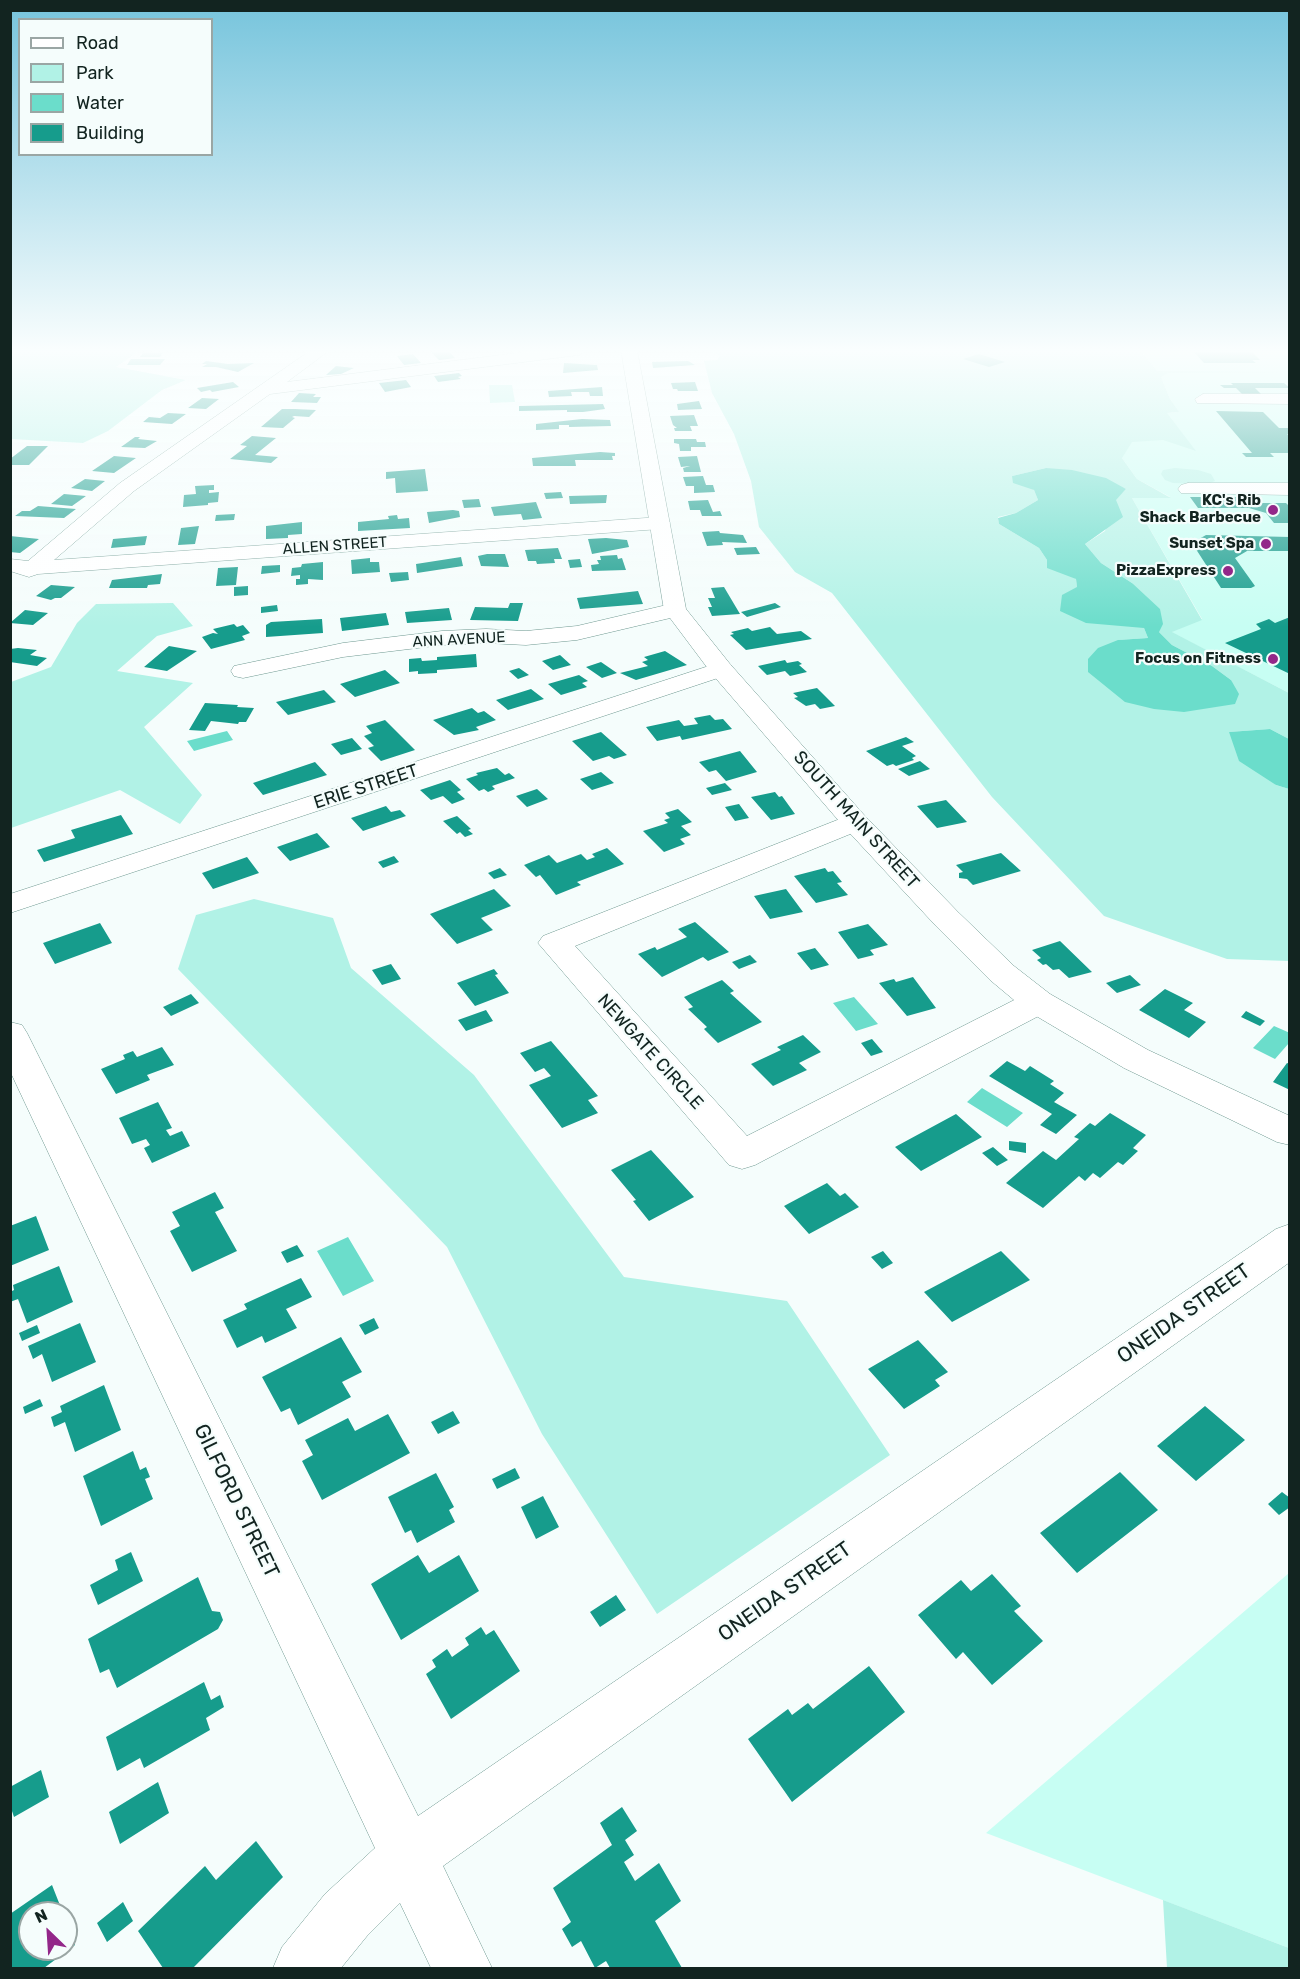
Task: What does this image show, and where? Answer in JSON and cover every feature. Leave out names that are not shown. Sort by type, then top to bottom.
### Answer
[{"type":"street","points":[[10,585],[127,487],[191,442]]},
{"type":"street","name":"SOUTH MAIN STREET","points":[[645,442],[675,610],[721,669],[855,822],[947,919],[1002,973],[1038,1002],[1136,1059],[1290,1132]]},
{"type":"street","points":[[1188,489],[1290,489]]},
{"type":"street","name":"ALLEN STREET","points":[[10,565],[33,568],[660,523]]},
{"type":"street","name":"ANN AVENUE","points":[[243,671],[343,650],[442,638],[486,636],[526,638],[578,633],[675,610]]},
{"type":"street","name":"ERIE STREET","points":[[10,904],[721,669]]},
{"type":"street","name":"NEWGATE CIRCLE","points":[[855,822],[554,943],[742,1155],[1038,1002]]},
{"type":"street","name":"GILFORD STREET","points":[[10,1033],[462,1968]]},
{"type":"street","name":"ONEIDA STREET","points":[[303,1968],[346,1915],[408,1856],[1290,1240]]},
{"type":"shaded area","points":[[1122,442],[1289,442],[1289,693],[1171,632],[1202,619],[1132,498],[1170,497],[1137,479],[1122,458]]},
{"type":"shaded area","points":[[1289,1573],[1289,1948],[986,1833]]},
{"type":"green space","points":[[737,442],[1132,442],[1122,458],[1137,479],[1171,498],[1132,498],[1202,620],[1172,632],[1289,693],[1289,739],[1270,729],[1229,732],[1276,785],[1289,789],[1289,961],[1227,959],[1104,916],[992,797],[832,593],[795,572],[759,527],[751,481]],"holes":[[[1046,468],[1126,489],[1116,499],[1105,531],[1085,544],[1101,563],[1132,583],[1159,632],[1172,645],[1212,666],[1231,680],[1235,703],[1212,707],[1118,640],[1148,638],[1144,628],[1077,587],[1076,579],[1047,560],[1039,548],[999,524],[998,517],[1016,513],[1038,500],[1034,490],[1012,476]]]},
{"type":"green space","points":[[1170,442],[1189,442],[1196,451]]},
{"type":"green space","points":[[1175,468],[1198,470],[1211,474],[1215,481],[1207,484],[1173,483],[1165,480],[1161,474],[1163,470]]},
{"type":"green space","points":[[173,603],[193,626],[157,636],[117,671],[193,683],[144,727],[202,795],[180,824],[120,790],[11,828],[11,682],[51,667],[77,623],[96,604]]},
{"type":"green space","points":[[254,899],[333,918],[351,968],[474,1075],[624,1277],[787,1301],[890,1455],[657,1614],[542,1434],[447,1247],[178,969],[196,915]]},
{"type":"green space","points":[[1163,1900],[1289,1948],[1289,1968],[1167,1968]]},
{"type":"water","points":[[1046,468],[1072,470],[1106,478],[1126,489],[1116,500],[1123,517],[1085,544],[1101,563],[1132,583],[1160,609],[1163,624],[1159,632],[1172,645],[1212,666],[1231,680],[1239,694],[1235,704],[1184,712],[1154,709],[1125,702],[1088,672],[1088,659],[1098,648],[1118,640],[1148,638],[1144,628],[1086,623],[1060,611],[1062,595],[1077,587],[1076,579],[1047,568],[1047,560],[1039,548],[999,524],[998,518],[1016,513],[1038,500],[1034,490],[1013,483],[1012,476]]},
{"type":"water","points":[[1270,729],[1289,739],[1289,789],[1276,785],[1239,761],[1229,732]]},
{"type":"water","points":[[227,731],[233,740],[194,751],[187,741]]},
{"type":"water","points":[[854,997],[878,1024],[856,1031],[833,1003]]},
{"type":"water","points":[[1274,1026],[1290,1033],[1289,1043],[1275,1059],[1253,1048]]},
{"type":"water","points":[[982,1088],[1023,1113],[1007,1127],[967,1102]]},
{"type":"water","points":[[348,1237],[374,1281],[343,1296],[317,1251]]},
{"type":"building","points":[[128,442],[155,442],[145,448],[121,447]]},
{"type":"building","points":[[244,442],[271,442],[255,455],[278,457],[271,463],[230,459],[247,446],[240,445]]},
{"type":"building","points":[[705,442],[706,447],[691,447],[691,451],[680,451],[679,444],[674,443]]},
{"type":"building","points":[[1243,442],[1290,442],[1290,453],[1270,453],[1274,457],[1246,457],[1242,453],[1252,453]]},
{"type":"building","points":[[27,446],[48,446],[29,465],[10,465],[10,459]]},
{"type":"building","points":[[600,452],[615,453],[615,456],[612,456],[613,460],[575,460],[576,466],[533,466],[532,458]]},
{"type":"building","points":[[114,456],[136,458],[114,473],[92,471]]},
{"type":"building","points":[[697,456],[701,472],[684,472],[683,468],[690,466],[681,467],[678,457]]},
{"type":"building","points":[[425,469],[428,491],[396,493],[395,478],[386,479],[386,472]]},
{"type":"building","points":[[703,476],[706,485],[713,485],[715,492],[694,493],[694,486],[686,486],[683,477]]},
{"type":"building","points":[[85,479],[105,481],[92,491],[71,488]]},
{"type":"building","points":[[214,485],[214,490],[209,490],[209,493],[219,492],[218,502],[183,507],[184,495],[196,494],[195,486]]},
{"type":"building","points":[[561,492],[563,498],[546,499],[544,493]]},
{"type":"building","points":[[64,494],[86,496],[72,506],[51,504]]},
{"type":"building","points":[[607,495],[606,503],[570,504],[569,496]]},
{"type":"building","name":"KC's Rib Shack Barbecue","points":[[1190,497],[1240,497],[1256,503],[1286,503],[1290,507],[1290,523],[1274,523],[1266,513],[1249,508],[1198,508]]},
{"type":"building","points":[[479,499],[481,507],[464,508],[462,500]]},
{"type":"building","points":[[708,500],[713,512],[720,511],[722,516],[702,516],[700,510],[690,510],[688,501]]},
{"type":"building","points":[[536,502],[542,518],[523,520],[521,514],[494,516],[491,507]]},
{"type":"building","points":[[38,506],[76,509],[64,518],[15,516]]},
{"type":"building","points":[[459,511],[460,517],[429,523],[427,512]]},
{"type":"building","points":[[235,514],[234,520],[215,521],[216,515]]},
{"type":"building","points":[[397,515],[398,519],[409,518],[410,528],[358,531],[358,522],[389,519],[388,516]]},
{"type":"building","points":[[302,522],[302,534],[288,535],[288,538],[266,539],[266,526]]},
{"type":"building","points":[[199,526],[195,544],[178,545],[181,528]]},
{"type":"building","points":[[719,531],[720,533],[743,535],[747,543],[722,542],[723,545],[707,546],[702,532]]},
{"type":"building","points":[[1206,535],[1290,537],[1290,551],[1247,551],[1235,558],[1255,586],[1221,588],[1192,543]]},
{"type":"building","points":[[10,536],[39,539],[20,553],[10,552]]},
{"type":"building","points":[[147,536],[145,545],[111,548],[113,539]]},
{"type":"building","points":[[588,539],[627,540],[629,547],[592,554]]},
{"type":"building","points":[[756,547],[760,554],[737,555],[734,548]]},
{"type":"building","points":[[558,548],[562,559],[554,559],[555,563],[537,564],[536,561],[528,561],[525,550]]},
{"type":"building","points":[[505,554],[509,567],[481,566],[478,556]]},
{"type":"building","points":[[617,555],[618,559],[622,558],[626,570],[592,571],[591,565],[599,564],[597,560],[601,560],[600,556]]},
{"type":"building","points":[[461,557],[463,566],[417,573],[416,564]]},
{"type":"building","points":[[370,558],[370,562],[379,562],[380,572],[352,574],[351,560]]},
{"type":"building","points":[[580,559],[582,567],[570,568],[568,560]]},
{"type":"building","points":[[323,562],[323,580],[308,579],[308,584],[296,585],[296,579],[300,579],[300,575],[291,576],[292,568],[301,567],[302,564]]},
{"type":"building","points":[[280,565],[280,572],[261,574],[262,566]]},
{"type":"building","points":[[238,567],[236,585],[216,586],[218,568]]},
{"type":"building","points":[[408,572],[409,580],[391,582],[389,573]]},
{"type":"building","points":[[162,574],[160,584],[148,585],[147,588],[109,588],[112,580]]},
{"type":"building","points":[[51,585],[75,587],[61,598],[51,600],[36,596]]},
{"type":"building","points":[[248,586],[248,595],[234,596],[234,587]]},
{"type":"building","points":[[724,587],[740,614],[712,616],[708,607],[712,607],[708,598],[715,598],[711,588]]},
{"type":"building","points":[[638,591],[643,604],[580,609],[577,598]]},
{"type":"building","points":[[510,603],[523,603],[518,621],[470,620],[475,607],[508,608]]},
{"type":"building","points":[[775,603],[781,607],[747,617],[741,612]]},
{"type":"building","points":[[277,605],[278,611],[261,613],[261,607]]},
{"type":"building","points":[[449,608],[452,620],[407,623],[405,612]]},
{"type":"building","points":[[25,610],[48,613],[33,625],[10,623]]},
{"type":"building","points":[[386,613],[389,625],[342,631],[340,618]]},
{"type":"building","name":"Focus on Fitness","points":[[1290,617],[1290,674],[1225,643],[1261,629],[1256,624],[1269,619],[1275,623]]},
{"type":"building","points":[[322,619],[323,633],[266,637],[266,625],[271,622]]},
{"type":"building","points":[[234,624],[237,627],[243,625],[250,633],[242,636],[245,640],[211,649],[202,637],[213,633],[218,634],[213,629]]},
{"type":"building","points":[[770,627],[777,634],[801,631],[812,639],[746,650],[730,635],[734,634],[731,632],[748,628],[752,631]]},
{"type":"building","points":[[169,646],[197,651],[167,671],[144,667]]},
{"type":"building","points":[[10,649],[37,650],[30,655],[47,658],[37,666],[10,662]]},
{"type":"building","points":[[665,651],[687,665],[636,680],[620,673],[648,666],[642,662],[648,660],[644,657]]},
{"type":"building","points":[[476,654],[477,667],[437,670],[437,673],[409,672],[409,659],[437,660],[437,657]]},
{"type":"building","points":[[560,655],[571,665],[553,670],[542,661]]},
{"type":"building","points":[[785,660],[787,663],[798,661],[807,672],[790,676],[785,671],[767,675],[758,666]]},
{"type":"building","points":[[601,662],[617,673],[602,678],[586,667]]},
{"type":"building","points":[[519,668],[529,675],[518,679],[509,671]]},
{"type":"building","points":[[385,670],[400,683],[355,697],[340,684]]},
{"type":"building","points":[[579,675],[588,681],[582,683],[587,687],[561,695],[548,684]]},
{"type":"building","points":[[817,688],[835,706],[820,709],[815,704],[806,706],[794,698],[798,697],[793,693]]},
{"type":"building","points":[[531,689],[544,699],[508,710],[496,700]]},
{"type":"building","points":[[324,690],[336,702],[288,715],[276,702]]},
{"type":"building","points":[[205,703],[254,708],[246,722],[238,724],[211,721],[205,731],[189,730]]},
{"type":"building","points":[[472,708],[478,713],[484,711],[496,720],[476,727],[479,730],[454,735],[433,720]]},
{"type":"building","points":[[710,715],[715,720],[723,719],[732,729],[682,740],[680,736],[657,741],[646,727],[679,720],[684,726],[698,724],[694,718]]},
{"type":"building","points":[[385,720],[415,750],[381,761],[368,748],[374,746],[364,736],[372,733],[366,726]]},
{"type":"building","points":[[601,732],[627,755],[614,759],[609,756],[593,761],[572,741]]},
{"type":"building","points":[[906,737],[914,742],[902,746],[916,756],[912,758],[914,760],[896,766],[893,764],[887,766],[866,751]]},
{"type":"building","points":[[352,738],[362,749],[341,755],[331,744]]},
{"type":"building","points":[[740,751],[757,772],[726,781],[716,770],[709,772],[699,762]]},
{"type":"building","points":[[920,761],[930,769],[909,776],[898,769]]},
{"type":"building","points":[[315,762],[327,775],[263,795],[253,783]]},
{"type":"building","points":[[497,768],[505,775],[509,773],[515,778],[492,786],[495,789],[488,792],[484,789],[479,791],[466,779],[478,775],[476,773]]},
{"type":"building","points":[[601,772],[614,783],[592,790],[580,779]]},
{"type":"building","points":[[450,780],[461,790],[457,792],[465,799],[452,804],[443,796],[431,800],[420,790]]},
{"type":"building","points":[[725,783],[732,790],[712,795],[706,788]]},
{"type":"building","points":[[537,789],[548,799],[527,807],[516,796]]},
{"type":"building","points":[[775,792],[779,797],[782,796],[795,814],[771,820],[751,797]]},
{"type":"building","points":[[946,800],[967,822],[937,828],[917,806]]},
{"type":"building","points":[[739,804],[749,818],[735,821],[725,807]]},
{"type":"building","points":[[386,806],[391,812],[400,810],[406,816],[363,831],[351,818]]},
{"type":"building","points":[[678,809],[692,822],[681,826],[691,835],[680,839],[685,844],[664,852],[643,831],[668,823],[664,820],[670,818],[665,813]]},
{"type":"building","points":[[121,815],[133,834],[44,862],[37,850],[75,838],[71,830]]},
{"type":"building","points":[[457,816],[471,829],[468,830],[473,834],[465,837],[460,832],[457,834],[443,821]]},
{"type":"building","points":[[317,833],[330,847],[290,861],[277,847]]},
{"type":"building","points":[[607,848],[624,864],[577,882],[581,885],[556,895],[540,875],[536,877],[524,865],[549,855],[557,863],[581,854],[587,860],[595,857],[592,854]]},
{"type":"building","points":[[1001,853],[1021,871],[973,885],[967,879],[959,878],[959,873],[963,872],[956,865]]},
{"type":"building","points":[[394,856],[399,862],[383,868],[378,862]]},
{"type":"building","points":[[247,857],[259,873],[213,889],[202,873]]},
{"type":"building","points":[[500,868],[507,875],[494,879],[488,873]]},
{"type":"building","points":[[825,868],[828,872],[833,871],[842,882],[837,883],[848,895],[816,903],[794,876]]},
{"type":"building","points":[[494,889],[511,906],[481,918],[493,930],[457,944],[430,914]]},
{"type":"building","points":[[786,889],[803,912],[770,919],[754,896]]},
{"type":"building","points":[[695,922],[729,952],[708,961],[703,957],[662,977],[638,954],[655,947],[657,950],[687,937],[678,929]]},
{"type":"building","points":[[100,923],[112,943],[55,964],[43,943]]},
{"type":"building","points":[[868,924],[888,945],[870,950],[874,955],[858,959],[838,932]]},
{"type":"building","points":[[1060,941],[1092,972],[1069,978],[1059,969],[1053,970],[1037,960],[1041,958],[1032,950]]},
{"type":"building","points":[[815,948],[829,965],[811,970],[797,953]]},
{"type":"building","points":[[750,955],[757,962],[739,969],[732,962]]},
{"type":"building","points":[[391,964],[401,979],[382,985],[372,970]]},
{"type":"building","points":[[494,969],[498,974],[495,975],[509,993],[475,1006],[457,983]]},
{"type":"building","points":[[1130,975],[1141,985],[1117,993],[1106,983]]},
{"type":"building","points":[[913,977],[936,1008],[907,1016],[879,983],[894,979],[896,982]]},
{"type":"building","points":[[722,980],[734,991],[730,993],[762,1022],[718,1043],[704,1029],[707,1027],[688,1009],[693,1007],[684,997]]},
{"type":"building","points":[[1165,989],[1193,1003],[1184,1010],[1206,1022],[1189,1038],[1139,1010]]},
{"type":"building","points":[[191,994],[199,1003],[171,1016],[163,1007]]},
{"type":"building","points":[[486,1010],[493,1021],[466,1031],[458,1020]]},
{"type":"building","points":[[1246,1011],[1265,1021],[1260,1026],[1241,1017]]},
{"type":"building","points":[[803,1035],[821,1052],[799,1063],[807,1070],[773,1086],[751,1064],[781,1050],[777,1047]]},
{"type":"building","points":[[872,1039],[883,1052],[871,1056],[861,1043]]},
{"type":"building","points":[[551,1041],[598,1096],[588,1100],[598,1113],[562,1128],[529,1085],[551,1076],[544,1068],[535,1072],[520,1053]]},
{"type":"building","points":[[162,1047],[174,1065],[147,1075],[150,1080],[116,1094],[101,1069],[125,1059],[123,1055],[133,1051],[137,1057]]},
{"type":"building","points":[[1007,1061],[1025,1071],[1030,1066],[1054,1081],[1050,1084],[1064,1093],[1054,1102],[1077,1115],[1056,1134],[1040,1125],[1052,1114],[989,1076]]},
{"type":"building","points":[[1287,1063],[1290,1064],[1290,1090],[1273,1082]]},
{"type":"building","points":[[158,1102],[172,1128],[166,1130],[170,1136],[182,1131],[190,1146],[152,1163],[144,1148],[150,1145],[146,1139],[132,1144],[119,1118]]},
{"type":"building","points":[[1110,1113],[1146,1135],[1133,1148],[1138,1151],[1123,1165],[1118,1162],[1100,1178],[1093,1173],[1085,1181],[1079,1176],[1043,1208],[1006,1183],[1043,1151],[1056,1160],[1079,1139],[1074,1137],[1090,1123],[1095,1126]]},
{"type":"building","points":[[956,1114],[982,1137],[921,1171],[895,1147]]},
{"type":"building","points":[[1009,1141],[1026,1143],[1026,1153],[1009,1150]]},
{"type":"building","points":[[993,1147],[1008,1160],[997,1166],[982,1153]]},
{"type":"building","points":[[651,1150],[694,1197],[649,1221],[633,1201],[636,1200],[611,1170]]},
{"type":"building","points":[[827,1183],[840,1196],[845,1193],[859,1207],[809,1234],[784,1206]]},
{"type":"building","points":[[215,1192],[224,1208],[215,1212],[237,1251],[192,1272],[170,1231],[180,1226],[172,1212]]},
{"type":"building","points":[[36,1216],[49,1250],[10,1266],[10,1226]]},
{"type":"building","points":[[297,1245],[304,1256],[287,1263],[281,1252]]},
{"type":"building","points":[[883,1251],[893,1263],[882,1269],[871,1257]]},
{"type":"building","points":[[1001,1251],[1030,1280],[952,1322],[924,1292]]},
{"type":"building","points":[[59,1266],[73,1302],[27,1323],[18,1299],[10,1302],[10,1292],[14,1290],[13,1285]]},
{"type":"building","points":[[301,1278],[312,1297],[286,1309],[297,1328],[265,1343],[262,1336],[237,1348],[223,1320],[247,1309],[244,1304]]},
{"type":"building","points":[[374,1318],[379,1328],[365,1335],[359,1325]]},
{"type":"building","points":[[80,1323],[96,1362],[52,1382],[42,1354],[33,1359],[28,1346]]},
{"type":"building","points":[[37,1325],[40,1333],[22,1341],[19,1333]]},
{"type":"building","points":[[341,1337],[362,1372],[342,1382],[351,1397],[298,1425],[290,1408],[281,1412],[262,1377]]},
{"type":"building","points":[[918,1340],[948,1372],[935,1380],[940,1386],[904,1409],[868,1369]]},
{"type":"building","points":[[104,1385],[121,1430],[75,1452],[65,1422],[54,1427],[51,1417],[62,1412],[60,1406]]},
{"type":"building","points":[[40,1399],[43,1406],[25,1414],[23,1407]]},
{"type":"building","points":[[1205,1406],[1245,1440],[1196,1481],[1157,1446]]},
{"type":"building","points":[[453,1411],[460,1423],[438,1434],[431,1422]]},
{"type":"building","points":[[388,1414],[410,1453],[322,1500],[302,1461],[313,1455],[305,1440],[348,1418],[355,1431]]},
{"type":"building","points":[[133,1451],[140,1470],[146,1467],[150,1477],[145,1479],[153,1499],[101,1526],[83,1476]]},
{"type":"building","points":[[515,1468],[520,1478],[497,1489],[492,1479]]},
{"type":"building","points":[[1120,1472],[1158,1510],[1077,1573],[1040,1533]]},
{"type":"building","points":[[436,1473],[454,1507],[449,1510],[455,1522],[417,1543],[411,1530],[405,1533],[388,1497]]},
{"type":"building","points":[[1282,1492],[1290,1498],[1290,1507],[1279,1515],[1268,1504]]},
{"type":"building","points":[[543,1496],[559,1527],[536,1539],[521,1507]]},
{"type":"building","points":[[131,1552],[143,1581],[98,1605],[90,1585],[118,1570],[115,1560]]},
{"type":"building","points":[[418,1555],[429,1573],[459,1555],[479,1591],[401,1640],[371,1584]]},
{"type":"building","points":[[992,1574],[1021,1606],[1014,1611],[1043,1641],[992,1685],[963,1652],[956,1659],[918,1615],[961,1580],[971,1591]]},
{"type":"building","points":[[198,1577],[212,1611],[220,1612],[223,1620],[218,1629],[117,1688],[109,1669],[100,1673],[88,1639]]},
{"type":"building","points":[[616,1595],[626,1610],[600,1627],[590,1612]]},
{"type":"building","points":[[481,1627],[486,1635],[494,1630],[520,1671],[451,1719],[426,1674],[436,1667],[432,1660],[447,1649],[452,1657],[469,1645],[465,1638]]},
{"type":"building","points":[[869,1666],[905,1712],[792,1802],[748,1739],[788,1709],[792,1715],[808,1703],[813,1709]]},
{"type":"building","points":[[204,1682],[211,1700],[220,1695],[224,1707],[206,1718],[210,1730],[144,1768],[140,1758],[117,1771],[106,1737]]},
{"type":"building","points":[[41,1770],[49,1797],[14,1817],[10,1805],[10,1787]]},
{"type":"building","points":[[158,1782],[169,1813],[120,1844],[109,1812]]},
{"type":"building","points":[[622,1807],[637,1831],[625,1840],[634,1855],[624,1862],[635,1881],[659,1863],[681,1901],[655,1921],[682,1968],[610,1968],[606,1961],[595,1968],[581,1941],[572,1947],[562,1929],[571,1922],[553,1888],[612,1845],[600,1823]]},
{"type":"building","points":[[256,1841],[283,1877],[193,1968],[163,1968],[138,1931],[205,1866],[216,1880]]},
{"type":"building","points":[[52,1885],[58,1901],[29,1901]]},
{"type":"building","points":[[123,1902],[133,1921],[107,1942],[97,1923]]},
{"type":"building","points":[[18,1908],[18,1961],[53,1961],[44,1968],[10,1968],[10,1914]]},
{"type":"place","name":"KC's Rib Shack Barbecue","points":[[1273,510]]},
{"type":"place","name":"Sunset Spa","points":[[1266,544]]},
{"type":"place","name":"PizzaExpress","points":[[1228,571]]},
{"type":"place","name":"Focus on Fitness","points":[[1273,659]]}]
